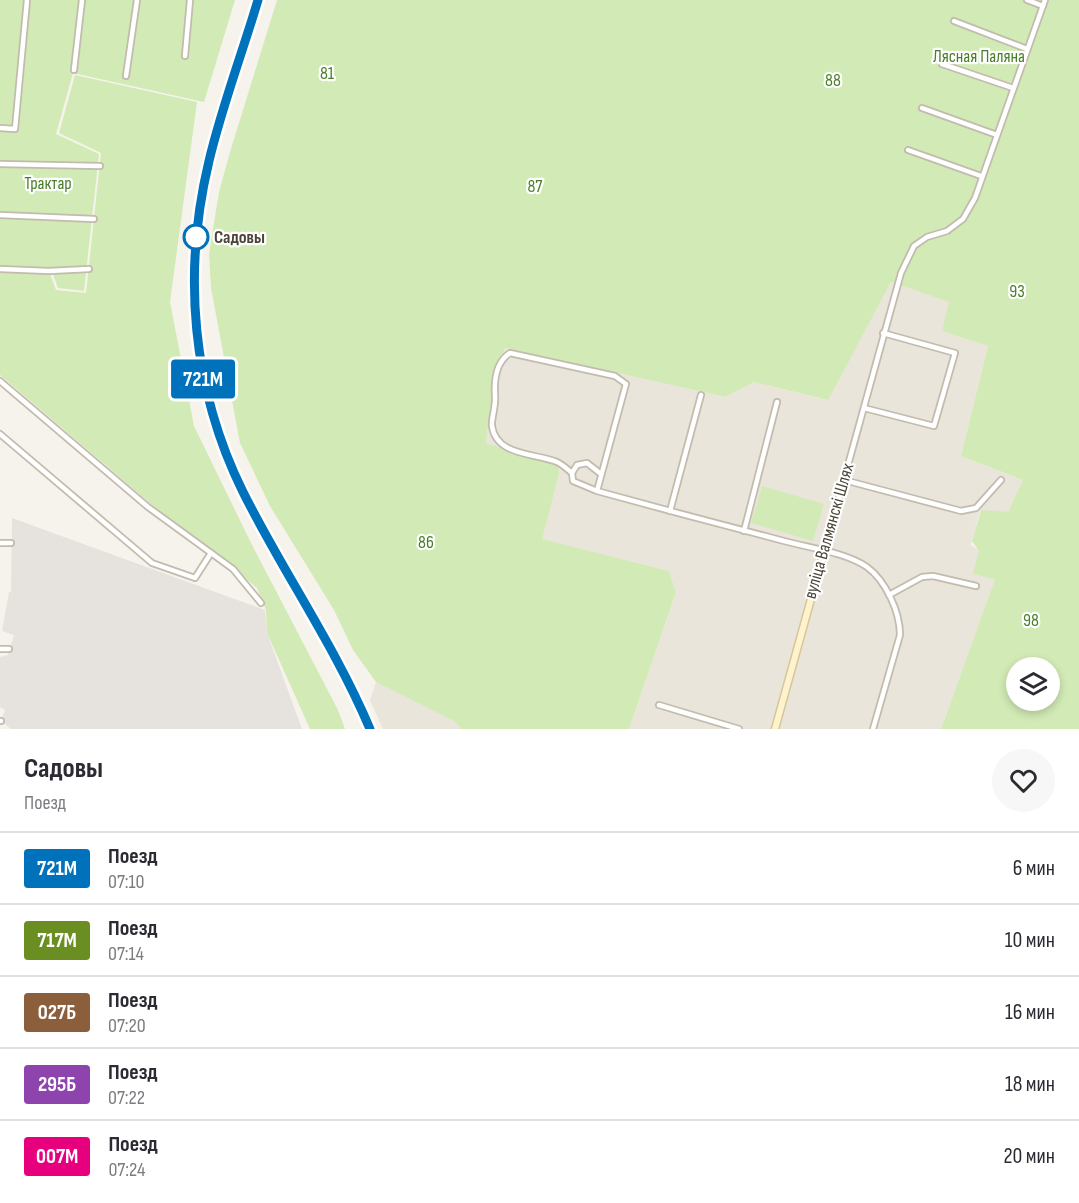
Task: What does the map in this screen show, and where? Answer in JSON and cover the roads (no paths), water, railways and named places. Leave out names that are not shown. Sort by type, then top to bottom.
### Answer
[{"type":"street","points":[[0,128],[15,129],[27,0]]},
{"type":"street","points":[[74,70],[82,0]]},
{"type":"street","points":[[126,76],[136,0]]},
{"type":"street","points":[[185,56],[190,0]]},
{"type":"street","points":[[1027,0],[1043,6]]},
{"type":"street","name":"вуліца Валмянскі Шлях","points":[[775,729],[890,306],[901,273],[914,246],[927,237],[947,231],[963,219],[975,198],[1046,0]]},
{"type":"street","points":[[954,21],[1027,49]]},
{"type":"street","points":[[942,64],[1013,88]]},
{"type":"street","points":[[922,108],[997,135]]},
{"type":"street","points":[[908,150],[981,176]]},
{"type":"street","points":[[0,164],[100,166]]},
{"type":"street","points":[[0,215],[94,219]]},
{"type":"street","points":[[0,269],[50,271],[89,269]]},
{"type":"street","points":[[864,408],[934,426],[955,353],[883,333]]},
{"type":"street","points":[[572,473],[558,462],[507,448],[494,437],[491,423],[496,408],[497,370],[504,357],[510,353],[615,376],[626,384],[597,491]]},
{"type":"street","points":[[0,381],[148,507],[233,569],[261,603]]},
{"type":"street","points":[[670,511],[701,395]]},
{"type":"street","points":[[744,531],[777,402]]},
{"type":"street","points":[[0,434],[152,563],[195,578],[212,554]]},
{"type":"street","points":[[601,474],[586,463],[577,465],[571,477],[576,483],[597,491],[824,552],[869,568],[889,595],[899,617],[900,635],[873,729]]},
{"type":"street","points":[[844,480],[961,511],[976,508],[1001,480]]},
{"type":"street","points":[[0,543],[11,543]]},
{"type":"street","points":[[889,595],[922,577],[933,576],[976,586]]},
{"type":"street","points":[[0,649],[9,649]]},
{"type":"street","points":[[658,705],[739,729]]},
{"type":"railway","points":[[261,0],[221,128],[207,190],[199,250],[198,311],[205,373],[223,436],[251,501],[332,642],[374,729]]},
{"type":"train","name":"721М","points":[[258,0],[222,110],[208,162],[199,209],[194,296],[199,359],[210,411],[238,481],[264,532],[321,631],[370,729]]},
{"type":"place","name":"Садовы","points":[[196,237]]},
{"type":"park label","name":"Лясная Паляна","points":[[979,56]]},
{"type":"park label","name":"81","points":[[327,73]]},
{"type":"park label","name":"88","points":[[833,80]]},
{"type":"park label","name":"Трактар","points":[[48,183]]},
{"type":"park label","name":"87","points":[[535,186]]},
{"type":"park label","name":"93","points":[[1017,291]]},
{"type":"park label","name":"86","points":[[426,542]]},
{"type":"park label","name":"98","points":[[1031,620]]}]
